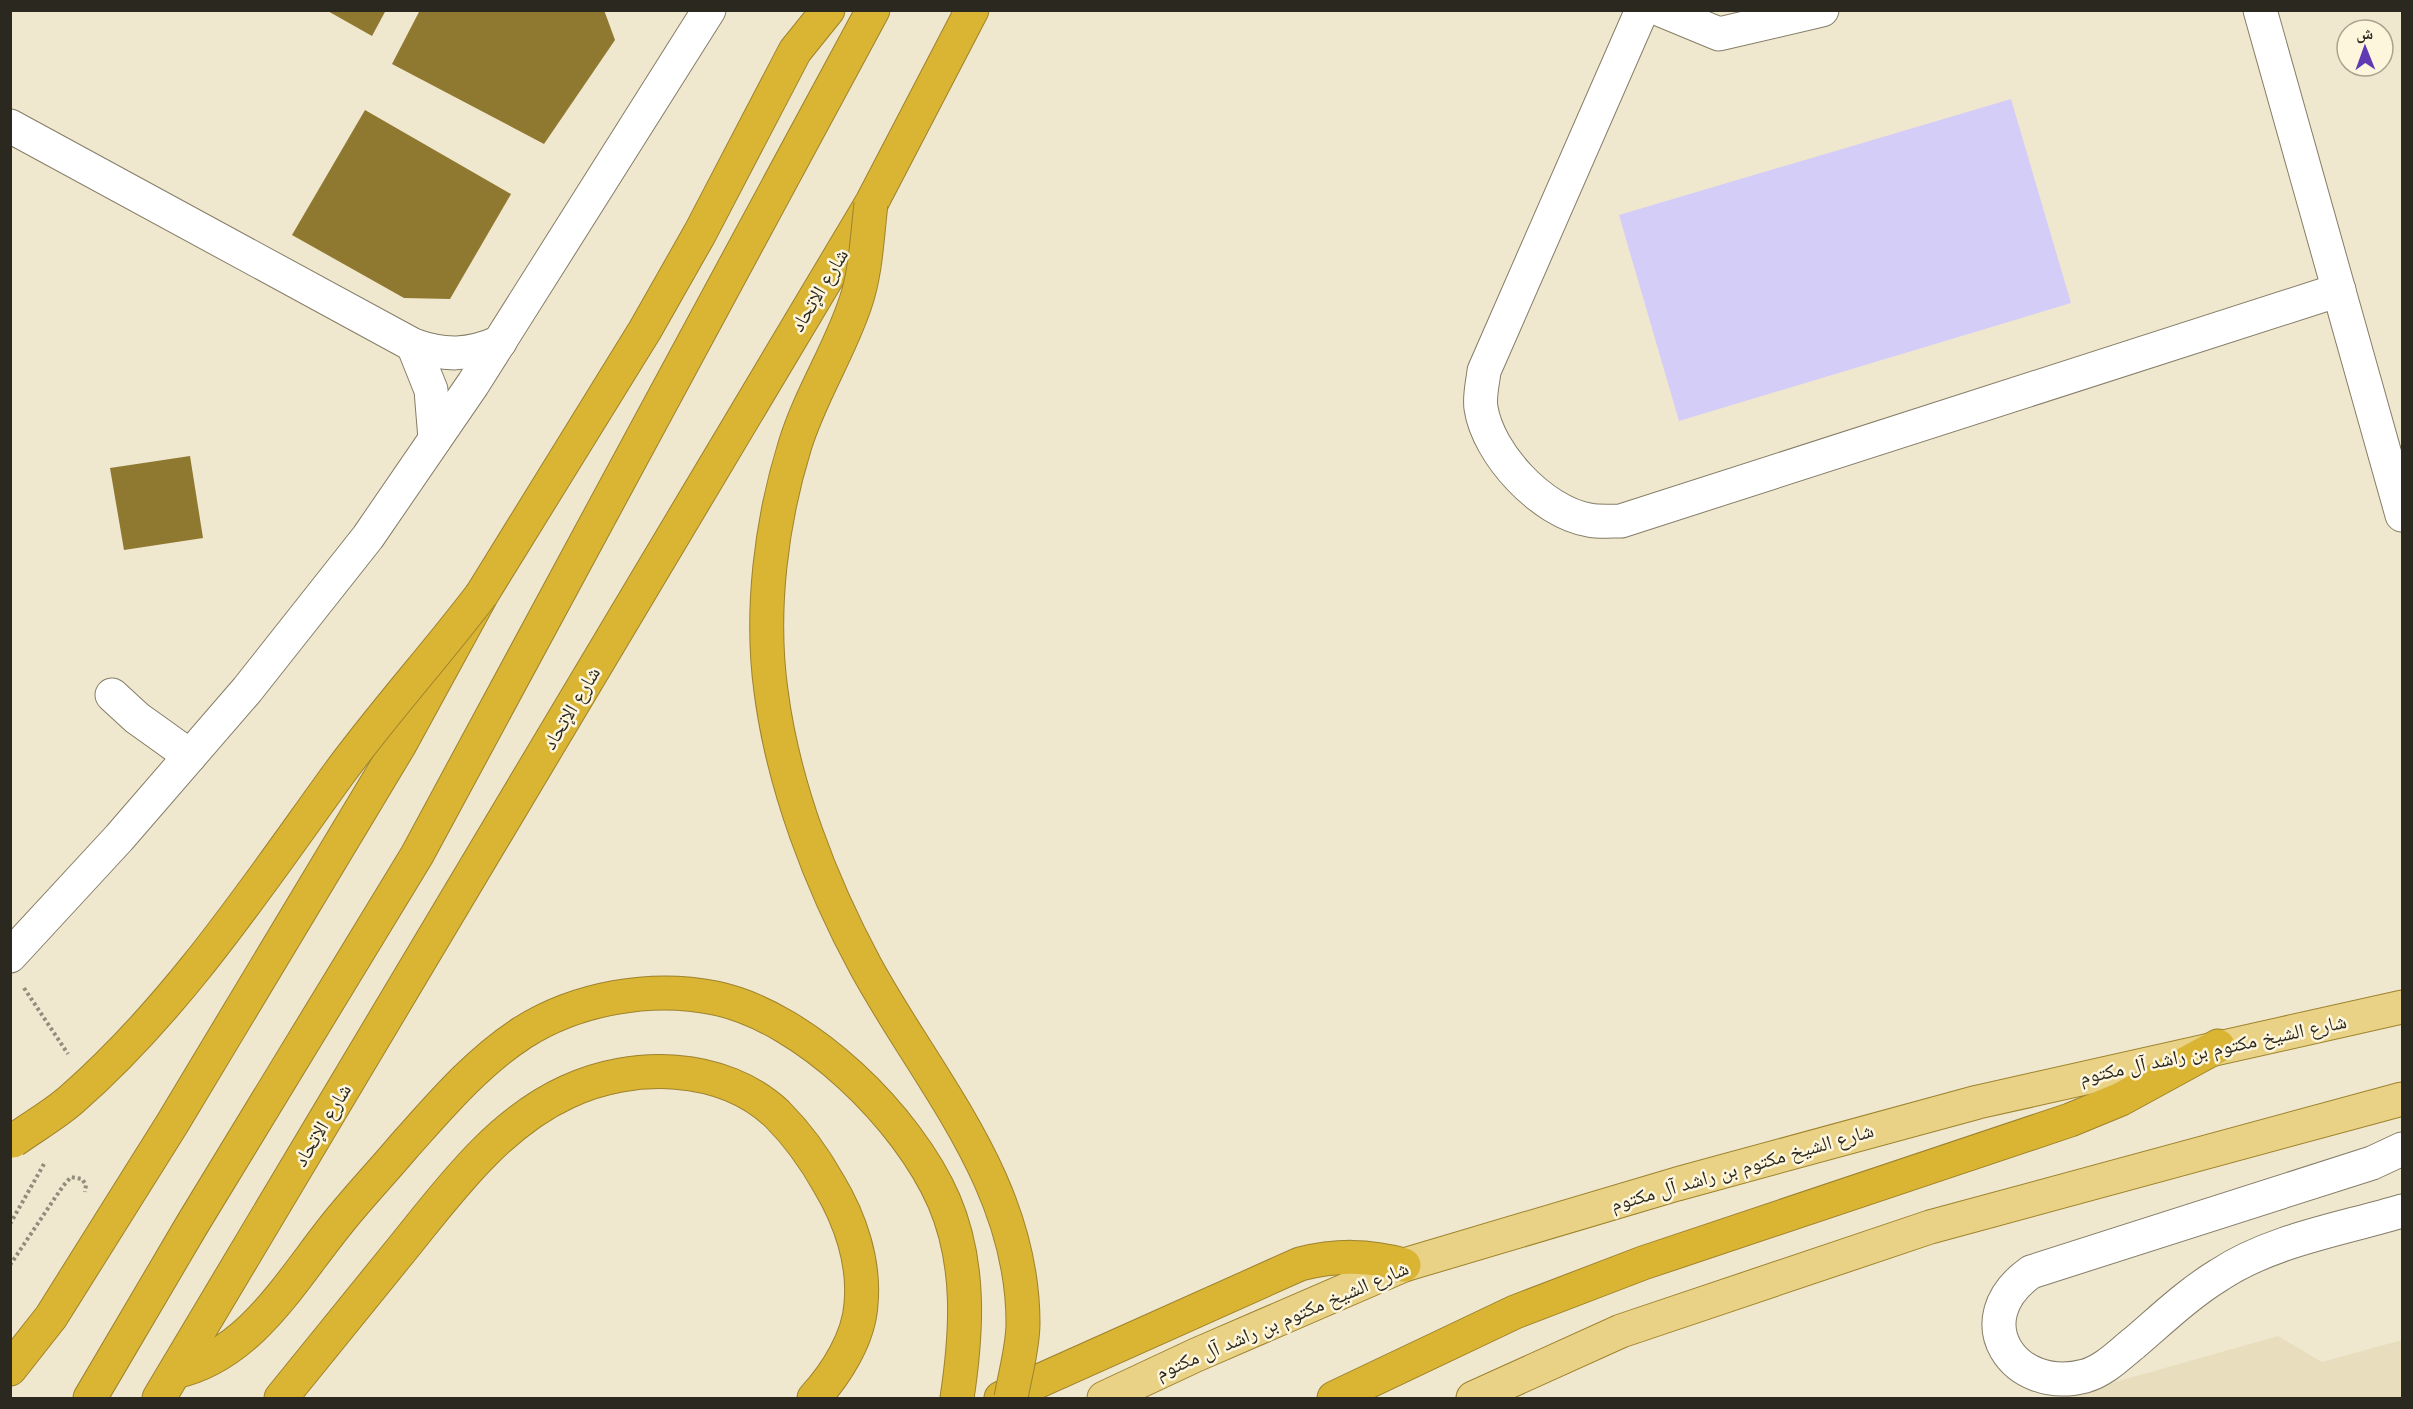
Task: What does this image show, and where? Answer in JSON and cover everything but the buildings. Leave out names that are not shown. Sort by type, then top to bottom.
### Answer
[{"type":"highway","points":[[10,1370],[51,1317],[172,1124],[399,746],[482,594],[645,330],[700,233],[795,51],[828,10]]},
{"type":"highway","points":[[90,1398],[192,1223],[417,855],[873,10]]},
{"type":"highway","name":"شارع الإتحاد","points":[[167,1385],[871,204],[972,10]]},
{"type":"highway","points":[[871,204],[862,278],[855,305],[795,444],[783,493],[769,593],[767,642],[770,689],[782,747],[810,842],[828,889],[866,967],[976,1145],[1001,1200],[1017,1261],[1023,1324],[1011,1398]]},
{"type":"highway","points":[[12,1142],[70,1100],[113,1060],[175,992],[264,878],[377,723],[482,594]]},
{"type":"highway","points":[[167,1385],[212,1361],[244,1339],[342,1217],[424,1123],[496,1051],[524,1032],[587,1004],[621,997],[679,992],[717,998],[750,1009],[783,1027],[837,1062],[907,1136],[944,1202],[959,1251],[965,1293],[963,1355],[957,1398]]},
{"type":"highway","points":[[1334,1398],[1515,1312],[1632,1267],[2070,1120],[2121,1099],[2218,1046]]},
{"type":"highway","points":[[280,1398],[442,1199],[503,1135],[539,1107],[595,1080],[656,1072],[687,1074],[718,1080],[758,1100],[776,1113],[805,1144],[842,1206],[854,1238],[860,1271],[861,1305],[853,1334],[841,1361],[814,1398]]},
{"type":"highway","points":[[1001,1398],[1300,1264],[1325,1258],[1352,1256],[1379,1258],[1404,1265]]},
{"type":"main road","name":"شارع الشيخ مكتوم بن راشد آل مكتوم","points":[[1104,1398],[1196,1355],[1404,1265],[1677,1184],[1898,1123],[2058,1083],[2218,1046],[2275,1037],[2403,1006]]},
{"type":"main road","points":[[1473,1398],[1621,1331],[1919,1231],[2403,1099]]},
{"type":"street","points":[[1642,10],[1484,370],[1480,407],[1490,437],[1507,464],[1529,487],[1558,508],[1587,520],[1621,521],[2339,290]]},
{"type":"street","points":[[1661,10],[1719,34],[1822,10]]},
{"type":"street","points":[[2260,10],[2403,515]]},
{"type":"street","points":[[14,967],[119,838],[247,690],[368,537],[500,342],[698,17]]},
{"type":"street","points":[[10,126],[413,345],[439,352],[466,354],[500,342]]},
{"type":"street","points":[[413,345],[431,390],[435,439]]},
{"type":"street","points":[[112,695],[137,718],[189,756]]},
{"type":"street","points":[[2402,1213],[2280,1247],[2238,1263],[2199,1288],[2107,1366],[2086,1375],[2063,1379],[2041,1376],[2021,1366],[2007,1353],[1999,1335],[1998,1316],[2004,1298],[2015,1283],[2031,1272],[2361,1166],[2403,1149]]},
{"type":"path","points":[[14,967],[70,1057]]},
{"type":"path","points":[[10,1265],[71,1177],[82,1179],[86,1185],[81,1203]]},
{"type":"shaded area","points":[[2011,99],[2071,303],[1679,421],[1619,215]]},
{"type":"shaded area","points":[[2278,1336],[2322,1362],[2402,1340],[2402,1398],[2059,1398]]}]
